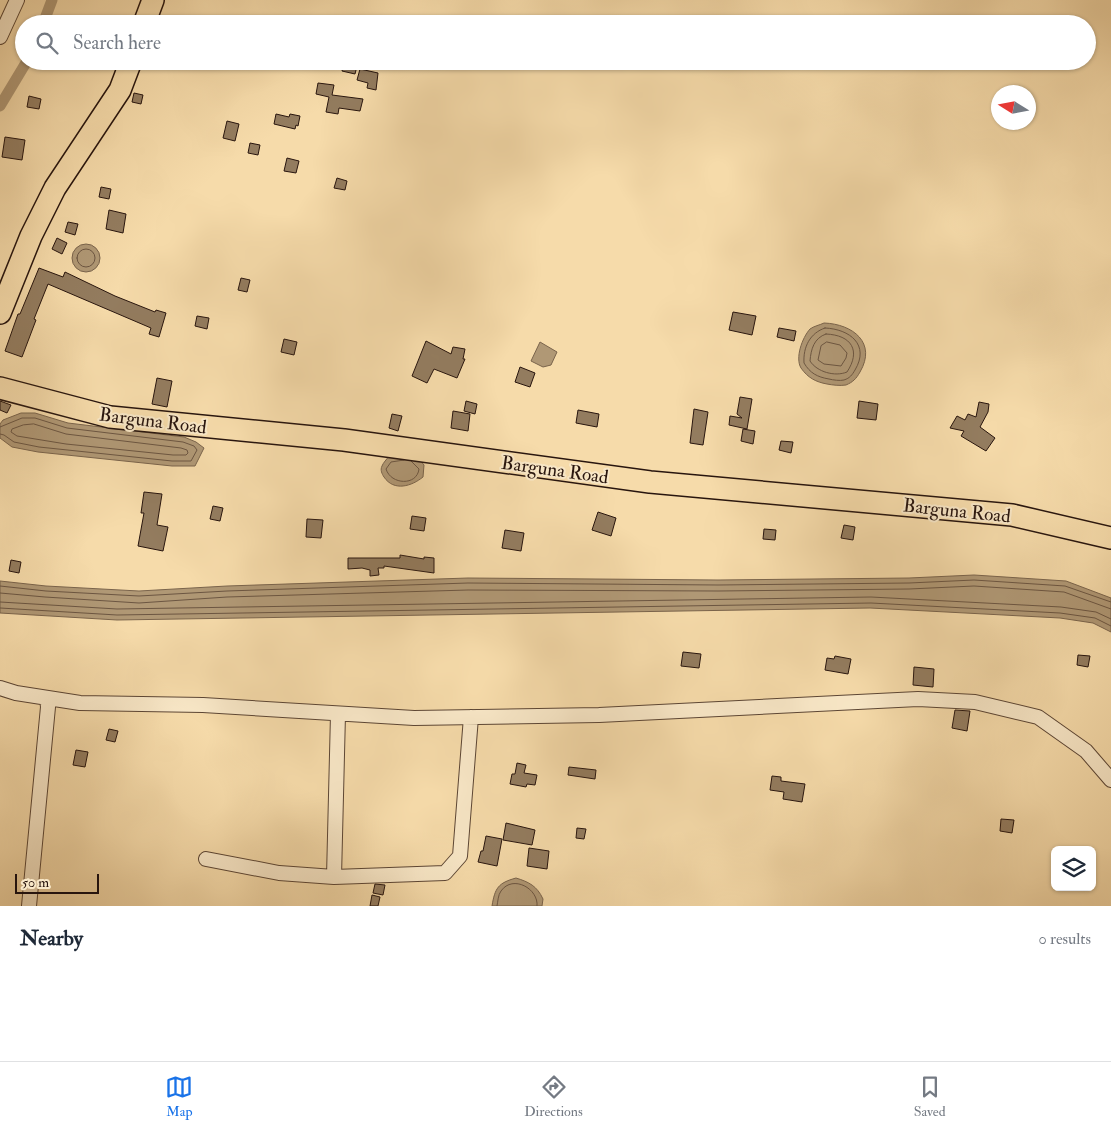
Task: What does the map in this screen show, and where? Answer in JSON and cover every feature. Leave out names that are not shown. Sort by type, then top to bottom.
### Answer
[{"type":"main road","points":[[147,15],[153,0]]},
{"type":"main road","points":[[0,313],[31,236],[55,188],[120,90],[127,70]]},
{"type":"main road","name":"Barguna Road","points":[[0,388],[110,417],[344,440],[650,482],[1012,515],[1111,538]]},
{"type":"street","points":[[0,37],[17,0]]},
{"type":"street","points":[[0,688],[16,693],[80,702],[203,705],[414,718],[599,715],[918,699],[974,702],[1038,717],[1086,751],[1111,780]]},
{"type":"street","points":[[29,906],[48,707],[47,698]]},
{"type":"street","points":[[334,877],[338,714]]},
{"type":"street","points":[[206,859],[279,873],[334,877],[445,873],[460,856],[471,718]]},
{"type":"water","points":[[86,244],[96,248],[100,258],[96,268],[86,272],[76,268],[72,258],[76,248]]},
{"type":"water","points":[[824,323],[835,324],[853,331],[864,344],[866,352],[865,362],[856,378],[846,385],[831,385],[816,381],[806,374],[799,364],[800,348],[807,333],[810,329]]},
{"type":"water","points":[[540,342],[557,352],[551,365],[543,367],[531,361]]},
{"type":"water","points":[[21,413],[35,413],[68,423],[184,437],[204,448],[195,466],[172,466],[38,452],[12,447],[0,438],[0,424],[3,420]]},
{"type":"water","points":[[389,456],[420,460],[424,465],[423,477],[414,483],[403,486],[393,485],[388,482],[382,473],[381,467]]},
{"type":"water","points":[[974,575],[1066,581],[1111,598],[1111,632],[1093,623],[1060,618],[870,608],[117,620],[0,613],[0,581],[46,586],[139,591],[227,586],[468,578],[718,580],[909,578]]},
{"type":"water","points":[[516,878],[529,883],[535,888],[543,899],[542,906],[492,906],[498,887]]},
{"type":"building","points":[[342,70],[356,70],[355,74]]},
{"type":"building","points":[[360,70],[378,73],[376,90],[367,88],[368,83],[357,80]]},
{"type":"building","points":[[318,83],[334,85],[332,95],[363,99],[360,111],[339,108],[338,114],[326,112],[329,97],[316,94]]},
{"type":"building","points":[[134,93],[143,95],[141,104],[132,102]]},
{"type":"building","points":[[29,96],[41,99],[39,109],[27,107]]},
{"type":"building","points":[[276,114],[289,117],[290,114],[300,116],[298,126],[296,125],[295,129],[274,124]]},
{"type":"building","points":[[227,121],[239,124],[235,141],[223,138]]},
{"type":"building","points":[[5,137],[25,140],[22,160],[2,157]]},
{"type":"building","points":[[250,143],[260,145],[258,155],[248,153]]},
{"type":"building","points":[[287,158],[299,161],[296,173],[284,171]]},
{"type":"building","points":[[337,178],[347,181],[345,190],[334,188]]},
{"type":"building","points":[[101,187],[111,189],[109,199],[99,197]]},
{"type":"building","points":[[109,210],[126,214],[123,233],[106,229]]},
{"type":"building","points":[[68,222],[78,224],[75,235],[65,232]]},
{"type":"building","points":[[57,238],[67,243],[62,254],[52,249]]},
{"type":"building","points":[[39,268],[63,277],[65,272],[115,296],[155,312],[156,310],[166,313],[159,337],[149,334],[151,328],[48,284],[22,357],[5,351],[18,314],[20,314]]},
{"type":"building","points":[[241,278],[250,280],[247,292],[238,290]]},
{"type":"building","points":[[733,312],[756,316],[752,335],[729,330]]},
{"type":"building","points":[[197,316],[209,318],[207,329],[195,326]]},
{"type":"building","points":[[779,328],[796,331],[794,341],[777,337]]},
{"type":"building","points":[[284,339],[297,342],[294,355],[281,352]]},
{"type":"building","points":[[426,341],[451,354],[453,347],[465,349],[463,359],[465,359],[457,378],[434,369],[427,383],[412,376]]},
{"type":"building","points":[[520,367],[535,373],[530,387],[515,382]]},
{"type":"building","points":[[157,378],[172,381],[167,407],[152,404]]},
{"type":"building","points":[[740,397],[752,399],[747,429],[729,425],[730,416],[742,418],[737,414]]},
{"type":"building","points":[[0,401],[11,405],[7,413],[0,410]]},
{"type":"building","points":[[466,401],[477,404],[475,414],[464,411]]},
{"type":"building","points":[[859,401],[878,404],[876,420],[857,418]]},
{"type":"building","points":[[979,402],[989,404],[988,412],[980,427],[995,438],[986,451],[961,436],[964,431],[950,428],[957,416],[965,420],[968,414],[976,417]]},
{"type":"building","points":[[694,409],[708,412],[703,445],[690,443]]},
{"type":"building","points":[[578,410],[599,414],[597,427],[576,423]]},
{"type":"building","points":[[453,411],[470,414],[468,431],[451,428]]},
{"type":"building","points":[[392,414],[402,416],[398,431],[389,428]]},
{"type":"building","points":[[743,429],[755,431],[753,444],[741,441]]},
{"type":"building","points":[[781,441],[793,442],[791,453],[779,450]]},
{"type":"building","points":[[144,492],[162,494],[157,525],[168,527],[163,551],[138,546],[144,513],[141,513]]},
{"type":"building","points":[[213,506],[223,508],[220,521],[210,519]]},
{"type":"building","points":[[598,512],[616,518],[611,536],[592,530]]},
{"type":"building","points":[[412,516],[426,518],[424,531],[410,529]]},
{"type":"building","points":[[307,519],[323,520],[321,538],[306,537]]},
{"type":"building","points":[[844,525],[855,527],[853,540],[841,538]]},
{"type":"building","points":[[764,529],[776,530],[775,540],[763,539]]},
{"type":"building","points":[[505,530],[524,533],[521,551],[502,548]]},
{"type":"building","points":[[400,555],[424,559],[424,557],[434,558],[434,573],[384,566],[384,568],[378,568],[379,575],[370,576],[370,570],[362,568],[348,569],[348,558],[400,558]]},
{"type":"building","points":[[11,560],[21,562],[19,573],[9,571]]},
{"type":"building","points":[[683,652],[701,654],[699,668],[681,666]]},
{"type":"building","points":[[1078,655],[1090,656],[1088,667],[1077,665]]},
{"type":"building","points":[[835,656],[851,659],[848,674],[825,670],[827,658],[834,659]]},
{"type":"building","points":[[914,667],[934,669],[933,687],[913,685]]},
{"type":"building","points":[[955,710],[970,711],[967,731],[952,728]]},
{"type":"building","points":[[109,729],[118,731],[115,742],[106,740]]},
{"type":"building","points":[[76,750],[88,752],[85,767],[73,765]]},
{"type":"building","points":[[517,763],[526,765],[524,773],[537,775],[535,785],[527,784],[526,787],[510,784],[512,774],[515,774]]},
{"type":"building","points":[[569,767],[596,770],[595,779],[568,775]]},
{"type":"building","points":[[772,776],[781,777],[781,781],[805,784],[802,802],[783,799],[784,792],[770,790]]},
{"type":"building","points":[[1001,819],[1014,820],[1012,833],[1000,831]]},
{"type":"building","points":[[506,823],[535,830],[532,845],[503,840]]},
{"type":"building","points":[[577,828],[586,829],[584,839],[576,838]]},
{"type":"building","points":[[486,836],[502,839],[497,866],[478,862],[481,851],[483,851]]},
{"type":"building","points":[[529,848],[549,851],[547,869],[527,866]]},
{"type":"building","points":[[375,884],[385,885],[383,895],[373,893]]},
{"type":"building","points":[[372,895],[380,897],[378,906],[370,906]]},
{"type":"waterway","points":[[46,15],[52,0]]},
{"type":"waterway","points":[[0,106],[22,70]]}]
